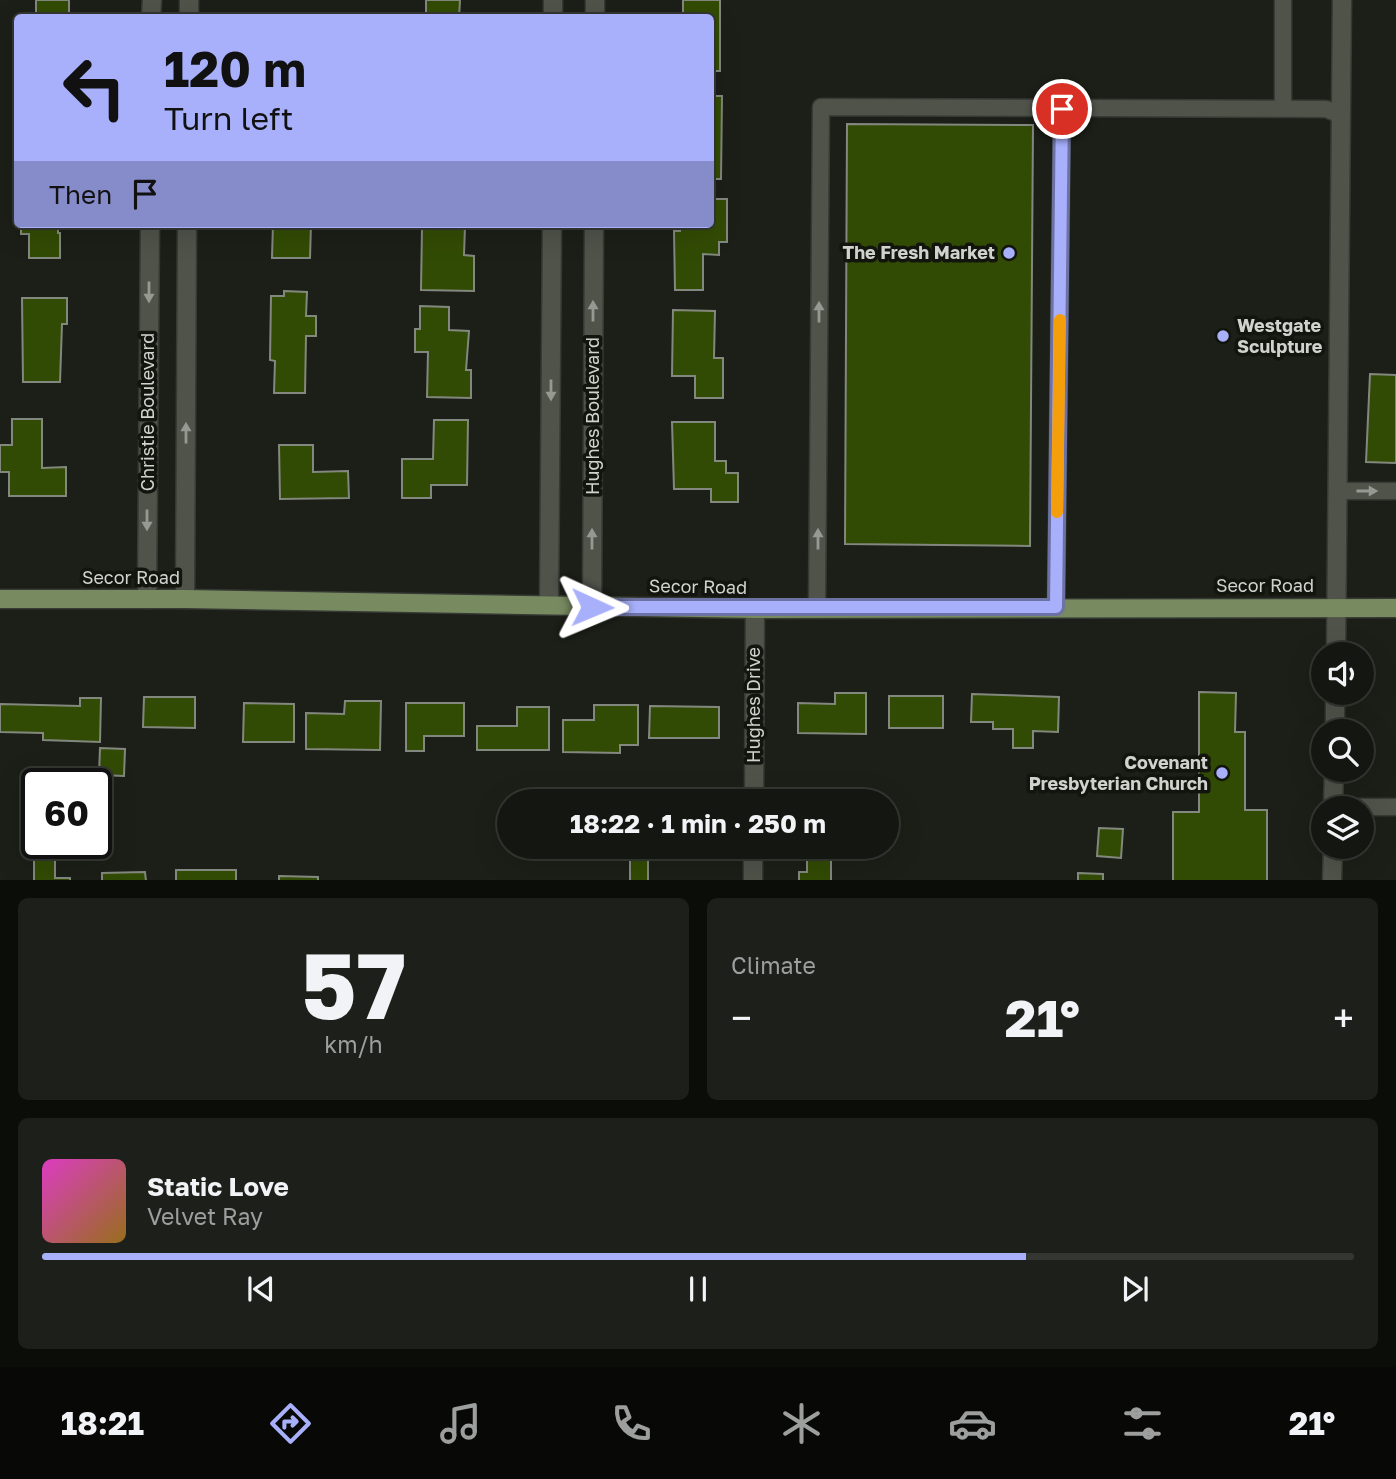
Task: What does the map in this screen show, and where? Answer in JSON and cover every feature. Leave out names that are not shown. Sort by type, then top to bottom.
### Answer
[{"type":"main road","name":"Secor Road","points":[[0,599],[549,603],[592,607],[755,609],[1396,608]]},
{"type":"street","points":[[1336,642],[1342,0]]},
{"type":"street","name":"Christie Boulevard","points":[[147,599],[150,228]]},
{"type":"street","points":[[185,599],[187,228]]},
{"type":"street","points":[[549,603],[552,228]]},
{"type":"street","name":"Hughes Boulevard","points":[[592,607],[594,228]]},
{"type":"street","name":"Hughes Drive","points":[[754,789],[755,609]]},
{"type":"street","points":[[753,859],[753,880]]},
{"type":"street","points":[[1332,880],[1333,859]]},
{"type":"lane","points":[[1283,0],[1283,109]]},
{"type":"lane","points":[[817,607],[821,107],[1326,109],[1341,115]]},
{"type":"lane","points":[[1056,607],[1062,109]]},
{"type":"lane","points":[[1338,491],[1396,491]]},
{"type":"lane","points":[[1374,807],[1396,807]]},
{"type":"building","points":[[36,0],[69,0],[69,14],[36,14]]},
{"type":"building","points":[[426,0],[460,0],[459,14],[426,14]]},
{"type":"building","points":[[683,0],[720,0],[720,71],[714,71],[714,14],[683,14]]},
{"type":"building","points":[[714,96],[722,96],[721,179],[714,179]]},
{"type":"building","points":[[847,124],[1033,125],[1030,546],[845,544]]},
{"type":"building","points":[[714,199],[727,199],[727,242],[719,242],[719,255],[703,254],[703,290],[675,290],[674,231],[680,231],[680,228],[714,228]]},
{"type":"building","points":[[21,228],[58,228],[60,258],[29,258],[29,234],[21,234]]},
{"type":"building","points":[[273,228],[311,228],[310,258],[272,258]]},
{"type":"building","points":[[422,228],[465,228],[464,255],[474,256],[474,291],[421,290]]},
{"type":"building","points":[[284,291],[307,292],[306,316],[316,316],[316,336],[306,336],[305,393],[274,393],[275,361],[270,360],[271,296],[284,296]]},
{"type":"building","points":[[22,298],[67,298],[67,324],[62,324],[60,382],[23,382]]},
{"type":"building","points":[[420,306],[449,307],[449,330],[469,331],[466,370],[471,370],[471,398],[427,397],[428,352],[415,352],[415,329],[420,329]]},
{"type":"building","points":[[673,310],[715,311],[714,358],[723,358],[723,398],[695,398],[695,376],[672,376]]},
{"type":"building","points":[[1370,374],[1396,375],[1396,463],[1366,462]]},
{"type":"building","points":[[12,419],[42,419],[42,468],[66,467],[66,496],[9,496],[9,472],[0,472],[0,445],[12,445]]},
{"type":"building","points":[[434,420],[468,420],[467,485],[431,485],[431,498],[402,498],[402,459],[433,459]]},
{"type":"building","points":[[672,422],[715,422],[715,461],[726,461],[726,473],[738,473],[738,502],[711,502],[711,489],[674,489]]},
{"type":"building","points":[[279,445],[313,445],[313,472],[348,471],[349,498],[280,499]]},
{"type":"building","name":"Covenant Presbyterian Church","points":[[1199,692],[1236,693],[1235,732],[1245,732],[1245,810],[1267,810],[1267,880],[1173,880],[1173,812],[1199,812]]},
{"type":"building","points":[[835,693],[866,693],[866,734],[798,733],[798,703],[835,704]]},
{"type":"building","points":[[972,694],[1059,697],[1058,732],[1033,731],[1033,748],[1013,748],[1013,729],[993,729],[993,722],[971,722]]},
{"type":"building","points":[[889,696],[943,696],[943,728],[889,728]]},
{"type":"building","points":[[144,697],[195,697],[195,728],[143,727]]},
{"type":"building","points":[[80,698],[101,698],[100,742],[43,740],[43,733],[0,732],[0,704],[80,706]]},
{"type":"building","points":[[345,701],[381,701],[380,750],[306,749],[306,713],[344,714]]},
{"type":"building","points":[[244,703],[294,704],[294,742],[243,742]]},
{"type":"building","points":[[406,703],[464,703],[464,736],[424,736],[424,751],[406,751]]},
{"type":"building","points":[[594,705],[638,705],[638,745],[620,745],[620,753],[563,752],[563,720],[594,720]]},
{"type":"building","points":[[650,706],[719,707],[719,738],[649,738]]},
{"type":"building","points":[[517,707],[549,707],[549,750],[477,750],[477,726],[517,726]]},
{"type":"building","points":[[100,748],[125,749],[124,776],[112,776],[112,768],[99,768]]},
{"type":"building","points":[[1099,828],[1123,829],[1121,858],[1097,856]]},
{"type":"building","points":[[34,859],[55,859],[55,878],[70,880],[34,880]]},
{"type":"building","points":[[630,859],[648,859],[648,880],[630,880]]},
{"type":"building","points":[[807,859],[831,859],[831,880],[799,880],[799,872],[807,872]]},
{"type":"building","points":[[176,870],[236,870],[236,880],[176,880]]},
{"type":"building","points":[[145,872],[146,880],[102,880],[102,873]]},
{"type":"building","points":[[1078,873],[1103,874],[1103,880],[1078,880]]},
{"type":"building","points":[[279,876],[318,877],[318,880],[279,880]]},
{"type":"slow traffic","points":[[1057,512],[1060,320]]},
{"type":"place","name":"The Fresh Market","points":[[1009,253]]},
{"type":"place","name":"Westgate Sculpture","points":[[1223,336]]},
{"type":"place","name":"Covenant Presbyterian Church","points":[[1222,773]]},
{"type":"route","points":[[592,607],[1056,607],[1062,109]]}]
